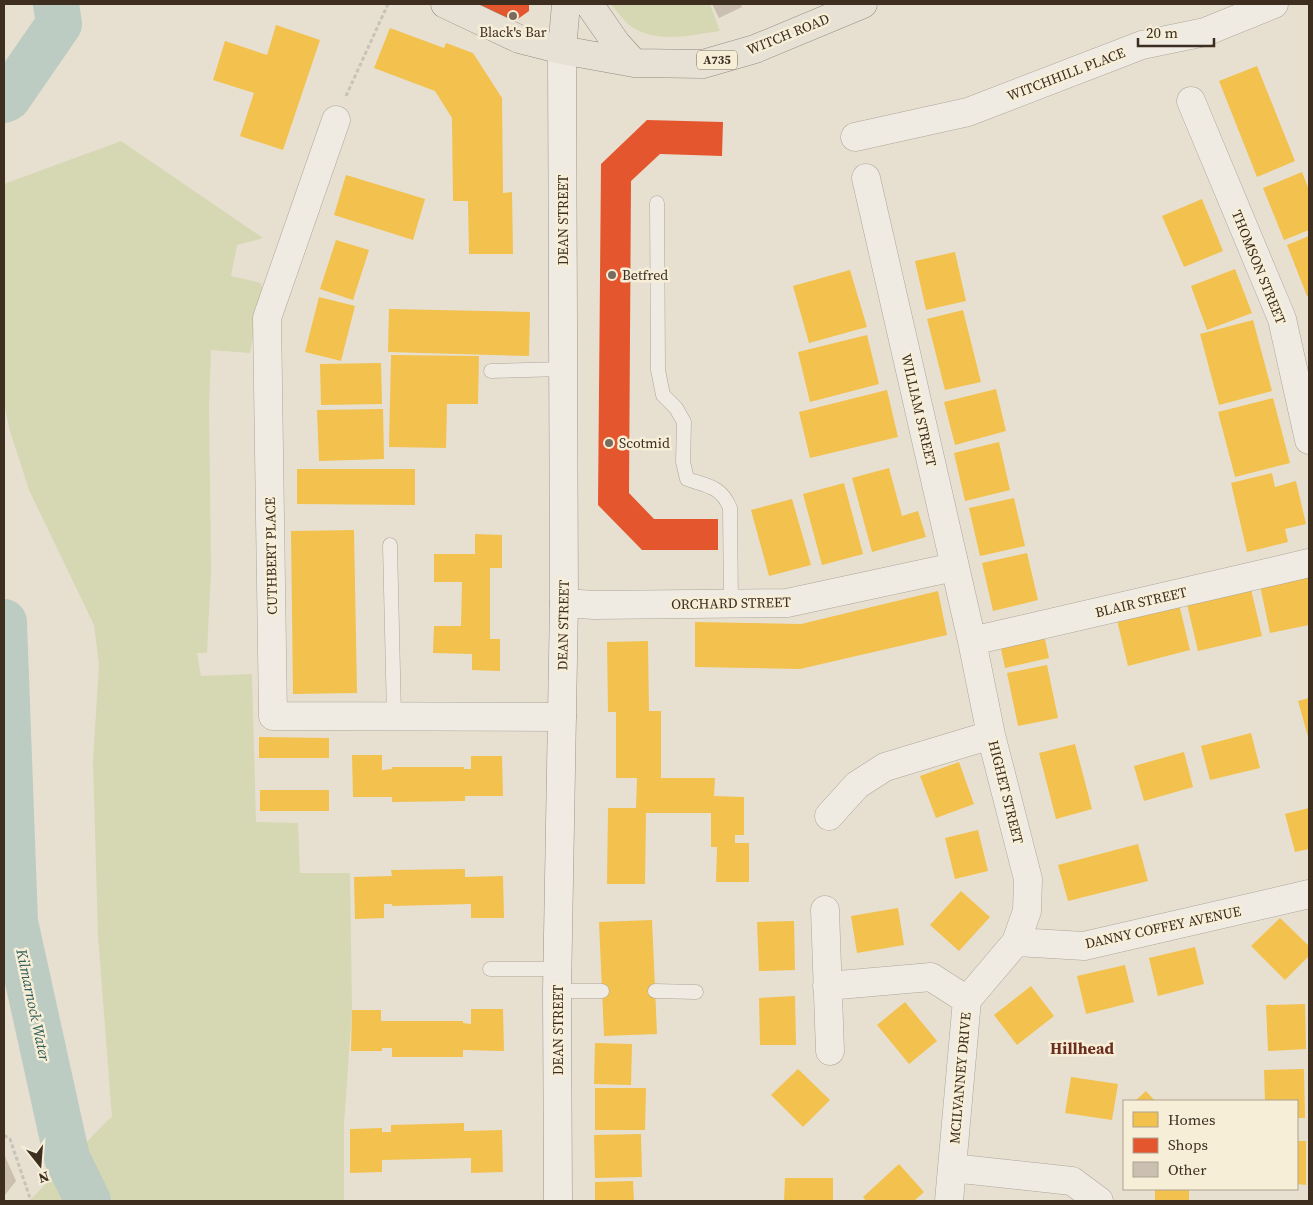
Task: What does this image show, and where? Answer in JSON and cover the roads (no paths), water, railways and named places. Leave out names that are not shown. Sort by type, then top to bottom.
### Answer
[{"type":"main road","name":"A735","points":[[444,4],[520,39],[562,50]]},
{"type":"main road","points":[[562,50],[566,4]]},
{"type":"main road","points":[[589,4],[616,44],[634,63]]},
{"type":"main road","name":"WITCH ROAD","points":[[562,50],[634,63],[703,64],[755,49],[863,4]]},
{"type":"street","name":"WITCHHILL PLACE","points":[[855,137],[968,112],[1142,45],[1205,32],[1274,4]]},
{"type":"street","name":"DEAN STREET","points":[[558,1201],[558,980],[564,603],[562,50]]},
{"type":"street","name":"THOMSON STREET","points":[[1192,101],[1282,319],[1309,440]]},
{"type":"street","name":"CUTHBERT PLACE","points":[[336,120],[267,318],[274,716],[562,717]]},
{"type":"street","name":"WILLIAM STREET","points":[[866,178],[972,641]]},
{"type":"street","name":"BLAIR STREET","points":[[972,641],[1309,563]]},
{"type":"street","name":"ORCHARD STREET","points":[[564,603],[594,605],[787,604],[954,567]]},
{"type":"street","name":"HIGHET STREET","points":[[972,641],[991,735],[1028,878],[1027,911],[1016,942]]},
{"type":"street","points":[[829,816],[857,785],[885,766],[991,735]]},
{"type":"street","name":"DANNY COFFEY AVENUE","points":[[1016,942],[1084,946],[1309,894]]},
{"type":"street","points":[[826,910],[830,1052]]},
{"type":"street","name":"MCILVANNEY DRIVE","points":[[949,1201],[967,1000],[1016,942]]},
{"type":"street","points":[[827,986],[931,977],[967,1000]]},
{"type":"street","points":[[952,1168],[1072,1181],[1099,1201]]},
{"type":"lane","points":[[657,203],[658,370],[663,395],[676,408],[684,422],[683,462],[687,479],[717,489],[726,498],[730,508],[732,604]]},
{"type":"lane","points":[[492,370],[564,369]]},
{"type":"lane","points":[[390,545],[394,716]]},
{"type":"lane","points":[[490,969],[558,980],[602,991]]},
{"type":"lane","points":[[655,991],[696,992]]},
{"type":"waterway","name":"Kilmarnock Water","points":[[4,100],[8,98],[59,24],[56,4]]},
{"type":"waterway","name":"Kilmarnock Water","points":[[4,622],[15,922],[67,1158],[88,1201]]},
{"type":"place","name":"Black's Bar","points":[[513,16]]},
{"type":"place","name":"Betfred","points":[[612,275]]},
{"type":"place","name":"Scotmid","points":[[609,443]]},
{"type":"district","name":"Hillhead","points":[[1082,1048]]}]
